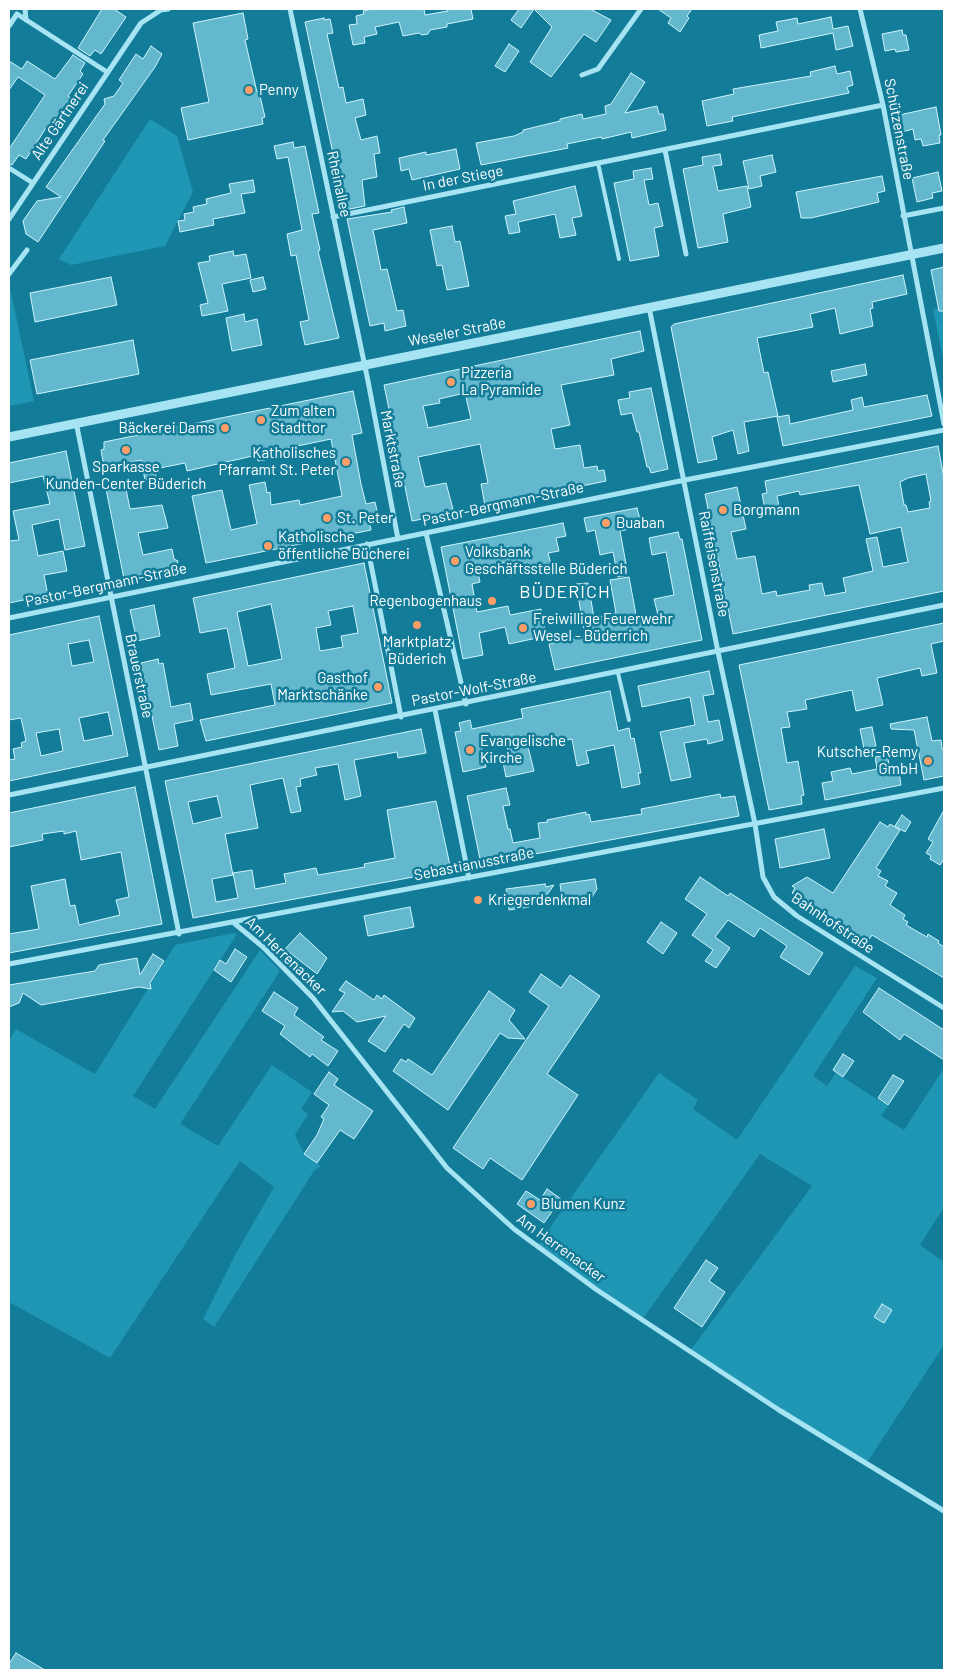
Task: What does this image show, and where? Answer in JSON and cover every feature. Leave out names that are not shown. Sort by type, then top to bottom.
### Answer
[{"type":"street","points":[[25,9],[26,20]]},
{"type":"street","name":"Alte Gärtnerei","points":[[9,219],[141,23],[161,9],[168,9]]},
{"type":"street","name":"Rheinallee","points":[[290,9],[364,365]]},
{"type":"street","points":[[582,75],[598,69],[641,9]]},
{"type":"street","name":"Schützenstraße","points":[[860,9],[883,106],[910,255],[944,424]]},
{"type":"street","points":[[9,26],[17,14],[26,20]]},
{"type":"street","name":"Alte Gärtnerei","points":[[26,20],[107,72]]},
{"type":"street","name":"In der Stiege","points":[[333,217],[883,106]]},
{"type":"street","points":[[665,150],[686,254]]},
{"type":"street","name":"Alte Gärtnerei","points":[[9,168],[33,183]]},
{"type":"street","points":[[903,216],[944,208]]},
{"type":"street","name":"Weseler Straße","points":[[9,436],[944,248]]},
{"type":"street","points":[[9,274],[27,250]]},
{"type":"street","name":"Raiffeisenstraße","points":[[649,307],[718,652],[755,824]]},
{"type":"street","name":"Marktstraße","points":[[364,365],[398,539]]},
{"type":"street","name":"Brauerstraße","points":[[76,422],[179,934]]},
{"type":"street","name":"Pastor-Bergmann-Straße","points":[[9,618],[685,480],[944,430]]},
{"type":"street","points":[[426,533],[466,704]]},
{"type":"street","points":[[367,544],[401,717]]},
{"type":"street","name":"Pastor-Wolf-Straße","points":[[9,796],[944,605]]},
{"type":"street","points":[[435,710],[469,878]]},
{"type":"street","name":"Sebastianusstraße","points":[[9,964],[179,934],[944,788]]},
{"type":"street","name":"Bahnhofstraße","points":[[755,824],[763,877],[774,897],[797,916],[944,1008]]},
{"type":"street","name":"Am Herrenacker","points":[[234,922],[263,947],[313,998],[447,1168],[514,1229],[597,1290],[771,1404],[944,1511]]},
{"type":"lane","points":[[598,163],[619,259]]},
{"type":"lane","points":[[618,673],[629,720]]},
{"type":"shaded area","points":[[150,119],[177,136],[193,192],[165,246],[71,265],[59,259]]},
{"type":"shaded area","points":[[9,283],[34,401],[9,406]]},
{"type":"shaded area","points":[[944,307],[944,363],[933,309]]},
{"type":"shaded area","points":[[234,933],[237,934],[133,1096],[155,1109],[260,950],[280,971],[180,1124],[218,1146],[272,1065],[312,1092],[301,1109],[308,1114],[295,1135],[304,1154],[321,1166],[314,1171],[214,1327],[203,1319],[235,1255],[274,1187],[240,1161],[110,1358],[9,1302],[9,1040],[16,1029],[95,1074],[175,945]]},
{"type":"shaded area","points":[[855,966],[877,978],[813,1076],[827,1086],[836,1073],[888,1106],[881,1116],[904,1130],[944,1068],[944,1207],[920,1245],[944,1262],[944,1345],[866,1464],[690,1351],[812,1186],[760,1154],[642,1320],[537,1246],[659,1073],[698,1100],[693,1109],[737,1140]]},
{"type":"building","points":[[102,9],[114,9],[126,17],[101,54],[95,50],[90,56],[78,48]]},
{"type":"building","points":[[372,9],[424,9],[425,15],[448,11],[447,9],[471,9],[473,19],[447,24],[447,27],[430,30],[428,34],[422,35],[419,33],[403,36],[399,22],[375,27],[377,34],[364,37],[365,43],[353,45],[349,25],[357,24],[356,16],[364,14],[363,11]]},
{"type":"building","points":[[519,9],[534,9],[521,28],[511,20]]},
{"type":"building","points":[[534,9],[590,9],[611,20],[596,42],[584,34],[551,77],[530,62],[552,27]]},
{"type":"building","points":[[658,9],[692,9],[687,16],[689,18],[680,32],[668,23],[671,18]]},
{"type":"building","points":[[243,13],[248,39],[245,40],[265,117],[262,118],[263,124],[188,140],[181,108],[209,102],[193,23]]},
{"type":"building","points":[[831,17],[833,29],[848,26],[853,46],[836,50],[833,33],[761,48],[759,35],[778,31],[776,22],[797,18],[798,24]]},
{"type":"building","points":[[324,18],[324,20],[330,19],[333,33],[327,34],[339,88],[343,87],[346,103],[363,99],[366,115],[355,118],[361,140],[377,136],[380,153],[374,154],[377,177],[362,180],[365,206],[345,210],[305,22]]},
{"type":"building","points":[[902,30],[903,35],[906,35],[909,50],[896,52],[895,49],[885,51],[882,34]]},
{"type":"building","points":[[509,44],[519,51],[505,72],[495,66]]},
{"type":"building","points":[[151,46],[162,54],[155,67],[103,140],[105,141],[38,242],[26,234],[23,221],[37,201],[61,197],[46,187],[105,104],[104,99],[114,96],[123,83],[119,80],[136,54],[143,59]]},
{"type":"building","points":[[73,55],[85,63],[80,71],[83,74],[68,96],[72,99],[50,131],[46,128],[26,159],[19,155],[12,165],[9,164],[9,149],[45,95],[18,77],[9,90],[9,61],[22,69],[27,61],[55,79]]},
{"type":"building","points":[[835,66],[837,74],[850,71],[853,85],[847,87],[849,93],[732,117],[733,121],[707,126],[702,101],[734,94],[733,89],[811,76],[810,72]]},
{"type":"building","points":[[631,73],[645,82],[625,113],[657,106],[659,114],[663,114],[666,130],[632,138],[631,132],[602,139],[601,137],[567,144],[568,148],[481,165],[476,143],[514,136],[523,132],[523,130],[582,114],[583,119],[606,114],[605,106],[611,104]]},
{"type":"building","points":[[936,107],[941,135],[939,135],[940,143],[923,146],[921,139],[915,140],[913,129],[902,132],[899,115]]},
{"type":"building","points":[[293,142],[294,148],[305,146],[319,213],[312,214],[320,250],[318,251],[339,338],[305,345],[300,322],[309,320],[296,255],[291,256],[287,234],[302,230],[288,157],[277,159],[274,146]]},
{"type":"building","points":[[456,149],[460,169],[412,180],[409,169],[401,171],[399,158],[426,152],[426,155]]},
{"type":"building","points":[[720,154],[722,165],[713,166],[718,191],[747,186],[751,207],[723,214],[728,242],[698,248],[683,169],[703,165],[702,157]]},
{"type":"building","points":[[772,155],[776,172],[760,176],[762,186],[749,189],[743,161]]},
{"type":"building","points":[[651,168],[653,179],[644,180],[649,205],[658,203],[663,226],[654,228],[659,256],[630,261],[614,183],[634,179],[633,171]]},
{"type":"building","points":[[938,172],[942,191],[932,193],[933,198],[917,202],[912,178]]},
{"type":"building","points":[[882,176],[885,191],[877,193],[879,202],[811,218],[801,218],[796,192]]},
{"type":"building","points":[[253,180],[255,192],[241,194],[245,213],[213,219],[214,225],[180,232],[178,221],[185,220],[184,214],[194,212],[193,207],[207,204],[206,199],[231,193],[229,184]]},
{"type":"building","points":[[575,186],[582,216],[572,218],[576,235],[560,238],[555,214],[518,222],[520,232],[509,234],[505,216],[516,214],[513,201]]},
{"type":"building","points":[[404,207],[407,223],[373,230],[381,270],[387,269],[397,311],[403,310],[406,326],[385,331],[384,323],[370,326],[347,219],[392,212],[391,210]]},
{"type":"building","points":[[452,226],[455,242],[460,241],[469,286],[447,290],[442,265],[437,266],[430,230]]},
{"type":"building","points":[[233,251],[234,256],[246,254],[251,278],[222,284],[228,311],[202,316],[200,305],[208,303],[198,263],[210,261],[209,256]]},
{"type":"building","points":[[944,267],[944,311],[939,311],[931,270]]},
{"type":"building","points":[[903,275],[907,294],[872,302],[873,308],[870,309],[873,326],[840,334],[835,308],[810,314],[813,327],[757,338],[764,373],[768,372],[778,416],[744,422],[749,451],[738,454],[733,430],[712,437],[717,459],[698,463],[671,327],[674,324]]},
{"type":"building","points":[[111,277],[117,305],[35,322],[30,293]]},
{"type":"building","points":[[263,277],[266,289],[253,292],[250,280]]},
{"type":"building","points":[[244,314],[245,322],[257,319],[262,345],[232,351],[226,318]]},
{"type":"building","points":[[640,331],[644,351],[611,359],[614,375],[561,385],[570,425],[551,429],[555,449],[580,445],[584,468],[597,466],[598,471],[604,470],[606,481],[485,506],[481,484],[488,483],[480,444],[418,457],[425,487],[446,483],[454,513],[412,521],[384,385]],"holes":[[[465,393],[471,419],[428,428],[423,406],[440,403],[439,399]]]},
{"type":"building","points":[[133,340],[139,374],[37,394],[30,360]]},
{"type":"building","points":[[865,364],[867,375],[833,382],[831,371]]},
{"type":"building","points":[[651,388],[668,469],[651,473],[649,467],[647,467],[639,432],[637,432],[632,413],[621,415],[618,400],[630,398],[629,392]]},
{"type":"building","points":[[353,391],[362,433],[352,435],[361,484],[366,504],[375,502],[378,515],[368,517],[371,530],[206,563],[192,496],[222,490],[231,530],[257,524],[249,485],[265,482],[267,493],[270,492],[271,505],[299,500],[300,505],[342,496],[331,439],[269,452],[270,459],[258,461],[257,455],[187,471],[185,463],[155,469],[156,478],[145,480],[141,460],[104,467],[101,450],[104,449],[104,442]]},
{"type":"building","points":[[927,395],[932,416],[783,446],[777,417],[789,415],[790,424],[853,410],[851,400],[862,397],[864,407]]},
{"type":"building","points":[[938,446],[944,478],[944,591],[733,634],[705,494],[737,487],[746,529],[731,532],[737,559],[755,556],[762,594],[776,591],[777,596],[810,590],[809,585],[822,583],[825,596],[846,592],[843,578],[873,571],[866,539],[877,537],[883,567],[908,562],[901,527],[870,534],[859,485],[800,495],[799,491],[777,496],[780,511],[766,514],[762,494],[767,493],[765,481]],"holes":[[[926,474],[931,501],[929,502],[930,508],[908,512],[906,505],[904,505],[900,482]]]},
{"type":"building","points":[[66,451],[85,546],[65,550],[59,519],[32,525],[38,556],[63,551],[67,571],[44,575],[48,595],[9,603],[9,541],[19,540],[13,511],[50,504],[43,476],[9,483],[9,463]]},
{"type":"building","points":[[125,484],[130,509],[162,505],[168,528],[138,533],[143,555],[172,549],[174,559],[178,561],[176,569],[124,579],[106,489]]},
{"type":"building","points":[[637,508],[639,516],[643,516],[645,526],[620,531],[628,575],[618,577],[613,552],[600,555],[595,530],[587,532],[584,518]]},
{"type":"building","points":[[563,523],[566,536],[556,538],[559,551],[548,553],[552,568],[510,576],[507,562],[477,568],[480,582],[472,584],[477,612],[508,606],[510,615],[541,609],[546,636],[509,644],[505,627],[479,633],[483,655],[463,659],[441,547]]},
{"type":"building","points":[[678,532],[680,539],[682,539],[702,640],[555,670],[549,644],[585,636],[576,584],[588,583],[594,618],[616,613],[610,580],[629,577],[637,620],[658,615],[654,599],[674,595],[666,552],[652,555],[649,538]]},
{"type":"building","points":[[364,563],[392,703],[206,741],[200,720],[275,705],[271,684],[211,695],[207,674],[235,668],[227,628],[200,633],[193,598]],"holes":[[[271,604],[282,659],[248,666],[237,612]],[[353,606],[358,633],[341,636],[343,647],[320,651],[316,628],[331,625],[328,611]]]},
{"type":"building","points":[[154,605],[160,636],[137,641],[130,610]]},
{"type":"building","points":[[99,616],[128,756],[9,781],[9,760],[15,759],[13,749],[22,747],[21,743],[26,741],[21,718],[9,720],[9,635]],"holes":[[[89,640],[94,662],[72,666],[68,644]],[[108,712],[113,735],[84,741],[79,718]],[[59,729],[63,751],[41,756],[36,733]]]},
{"type":"building","points":[[944,623],[944,641],[931,644],[937,673],[922,676],[920,668],[877,678],[883,705],[856,711],[852,690],[805,700],[807,709],[787,712],[790,727],[781,728],[787,763],[798,761],[804,795],[801,796],[802,804],[769,810],[739,665]]},
{"type":"building","points":[[158,659],[159,664],[163,663],[171,707],[190,703],[193,720],[174,724],[178,746],[159,750],[141,663]]},
{"type":"building","points":[[709,671],[714,694],[703,696],[708,722],[719,720],[723,740],[708,744],[707,739],[684,743],[691,777],[671,781],[660,732],[695,725],[690,697],[642,707],[638,686]]},
{"type":"building","points":[[610,691],[618,731],[629,728],[631,739],[634,738],[641,773],[638,773],[640,784],[622,788],[614,745],[586,751],[589,763],[577,766],[572,739],[528,747],[534,771],[506,777],[502,758],[509,756],[505,736],[480,740],[486,767],[463,772],[455,732],[461,731],[459,723],[470,720],[472,729],[523,718],[521,709]]},
{"type":"building","points":[[927,717],[932,741],[941,740],[942,749],[944,748],[944,776],[924,780],[914,730],[891,729],[890,724]]},
{"type":"building","points":[[872,727],[876,746],[864,749],[860,729]]},
{"type":"building","points":[[421,729],[426,753],[398,758],[397,752],[354,760],[361,796],[345,800],[338,764],[315,768],[317,775],[300,779],[301,786],[296,787],[301,811],[291,813],[283,778],[250,785],[258,828],[225,834],[233,875],[212,879],[216,902],[238,898],[233,873],[252,870],[255,889],[286,883],[284,874],[316,868],[318,875],[365,867],[364,864],[395,858],[387,810],[436,801],[451,870],[193,918],[165,781]],"holes":[[[217,796],[222,817],[193,824],[188,802]]]},
{"type":"building","points":[[887,755],[890,768],[898,766],[901,785],[825,800],[822,783],[833,781],[831,772],[850,768],[852,774],[877,769],[875,757]]},
{"type":"building","points":[[135,787],[162,924],[9,953],[9,934],[39,929],[31,886],[65,879],[70,906],[75,905],[79,925],[120,915],[116,900],[129,897],[121,852],[81,860],[76,831],[64,834],[64,831],[42,834],[43,840],[9,847],[9,813]]},
{"type":"building","points":[[506,788],[510,805],[503,806],[513,843],[540,838],[538,823],[548,822],[547,820],[586,812],[586,815],[589,814],[591,822],[642,814],[641,809],[720,794],[721,798],[735,796],[739,816],[481,864],[467,796]]},
{"type":"building","points":[[944,810],[944,859],[940,865],[930,859],[931,856],[926,853],[933,842],[928,839]]},
{"type":"building","points":[[902,815],[911,822],[905,832],[895,826]]},
{"type":"building","points":[[880,822],[888,827],[890,824],[900,830],[876,868],[881,871],[878,876],[888,881],[885,886],[897,893],[890,905],[905,915],[903,919],[908,922],[906,925],[927,937],[928,934],[939,941],[938,943],[944,947],[944,978],[872,935],[868,941],[792,893],[795,888],[792,886],[807,877],[833,893]]},
{"type":"building","points":[[824,829],[830,858],[780,868],[775,839]]},
{"type":"building","points":[[700,877],[728,896],[730,893],[823,953],[809,975],[780,957],[787,946],[760,928],[754,937],[728,920],[715,937],[730,948],[716,968],[705,961],[713,950],[692,935],[707,914],[685,899]]},
{"type":"building","points":[[595,879],[597,889],[590,900],[563,905],[560,884]]},
{"type":"building","points":[[545,884],[546,887],[554,885],[544,899],[528,902],[529,907],[509,910],[506,889]]},
{"type":"building","points":[[410,907],[414,927],[368,936],[364,916]]},
{"type":"building","points":[[661,922],[677,933],[663,954],[647,942]]},
{"type":"building","points":[[300,933],[327,958],[317,974],[285,949]]},
{"type":"building","points":[[235,949],[247,957],[231,982],[214,970],[220,960],[226,964]]},
{"type":"building","points":[[153,954],[164,961],[150,983],[151,989],[139,987],[41,1005],[23,993],[19,1003],[9,1007],[9,985],[95,971],[99,965],[137,958],[140,975]]},
{"type":"building","points":[[541,974],[561,988],[570,975],[600,996],[547,1074],[578,1095],[522,1180],[490,1158],[483,1169],[453,1148],[549,1006],[529,992]]},
{"type":"building","points":[[346,981],[374,1000],[377,995],[382,999],[384,995],[415,1018],[409,1028],[404,1024],[385,1052],[368,1041],[386,1016],[357,1022],[343,1011],[332,1012],[345,993],[339,990]]},
{"type":"building","points":[[879,988],[944,1030],[944,1060],[904,1034],[900,1040],[863,1012]]},
{"type":"building","points":[[489,991],[515,1010],[509,1020],[525,1039],[508,1038],[500,1033],[448,1110],[393,1071],[401,1059],[406,1062],[408,1059],[432,1075]]},
{"type":"building","points":[[274,992],[298,1008],[294,1015],[324,1037],[321,1040],[338,1051],[328,1066],[312,1054],[310,1057],[280,1034],[285,1026],[262,1011]]},
{"type":"building","points":[[843,1054],[854,1061],[843,1077],[833,1070]]},
{"type":"building","points":[[329,1072],[338,1079],[334,1085],[373,1111],[354,1139],[340,1130],[317,1163],[304,1154],[317,1135],[324,1119],[321,1117],[329,1105],[314,1094]]},
{"type":"building","points":[[893,1075],[904,1081],[888,1105],[878,1098]]},
{"type":"building","points":[[547,1189],[561,1199],[544,1223],[517,1204],[526,1191],[540,1200]]},
{"type":"building","points":[[706,1260],[718,1268],[709,1281],[725,1292],[702,1327],[674,1308]]},
{"type":"building","points":[[882,1304],[892,1310],[884,1323],[874,1317]]},
{"type":"building","points":[[16,1653],[45,1670],[9,1670],[9,1664]]},
{"type":"place","name":"Penny","points":[[249,90]]},
{"type":"place","name":"Pizzeria La Pyramide","points":[[451,382]]},
{"type":"place","name":"Zum alten Stadttor","points":[[261,420]]},
{"type":"place","name":"Bäckerei Dams","points":[[225,428]]},
{"type":"place","name":"Sparkasse Kunden-Center Büderich","points":[[126,450]]},
{"type":"place","name":"Katholisches Pfarramt St. Peter","points":[[346,462]]},
{"type":"place","name":"Borgmann","points":[[723,510]]},
{"type":"place","name":"St. Peter","points":[[327,518]]},
{"type":"place","name":"Buaban","points":[[606,523]]},
{"type":"place","name":"Katholische öffentliche Bücherei","points":[[268,546]]},
{"type":"place","name":"Volksbank Geschäftsstelle Büderich","points":[[455,561]]},
{"type":"place","name":"Regenbogenhaus","points":[[492,601]]},
{"type":"place","name":"Marktplatz Büderich","points":[[417,625]]},
{"type":"place","name":"Freiwillige Feuerwehr Wesel - Büderrich","points":[[523,628]]},
{"type":"place","name":"Gasthof Marktschänke","points":[[378,687]]},
{"type":"place","name":"Evangelische Kirche","points":[[470,750]]},
{"type":"place","name":"Kutscher-Remy GmbH","points":[[928,761]]},
{"type":"place","name":"Kriegerdenkmal","points":[[478,900]]},
{"type":"place","name":"Blumen Kunz","points":[[531,1204]]},
{"type":"district","name":"BÜDERICH","points":[[565,592]]}]
